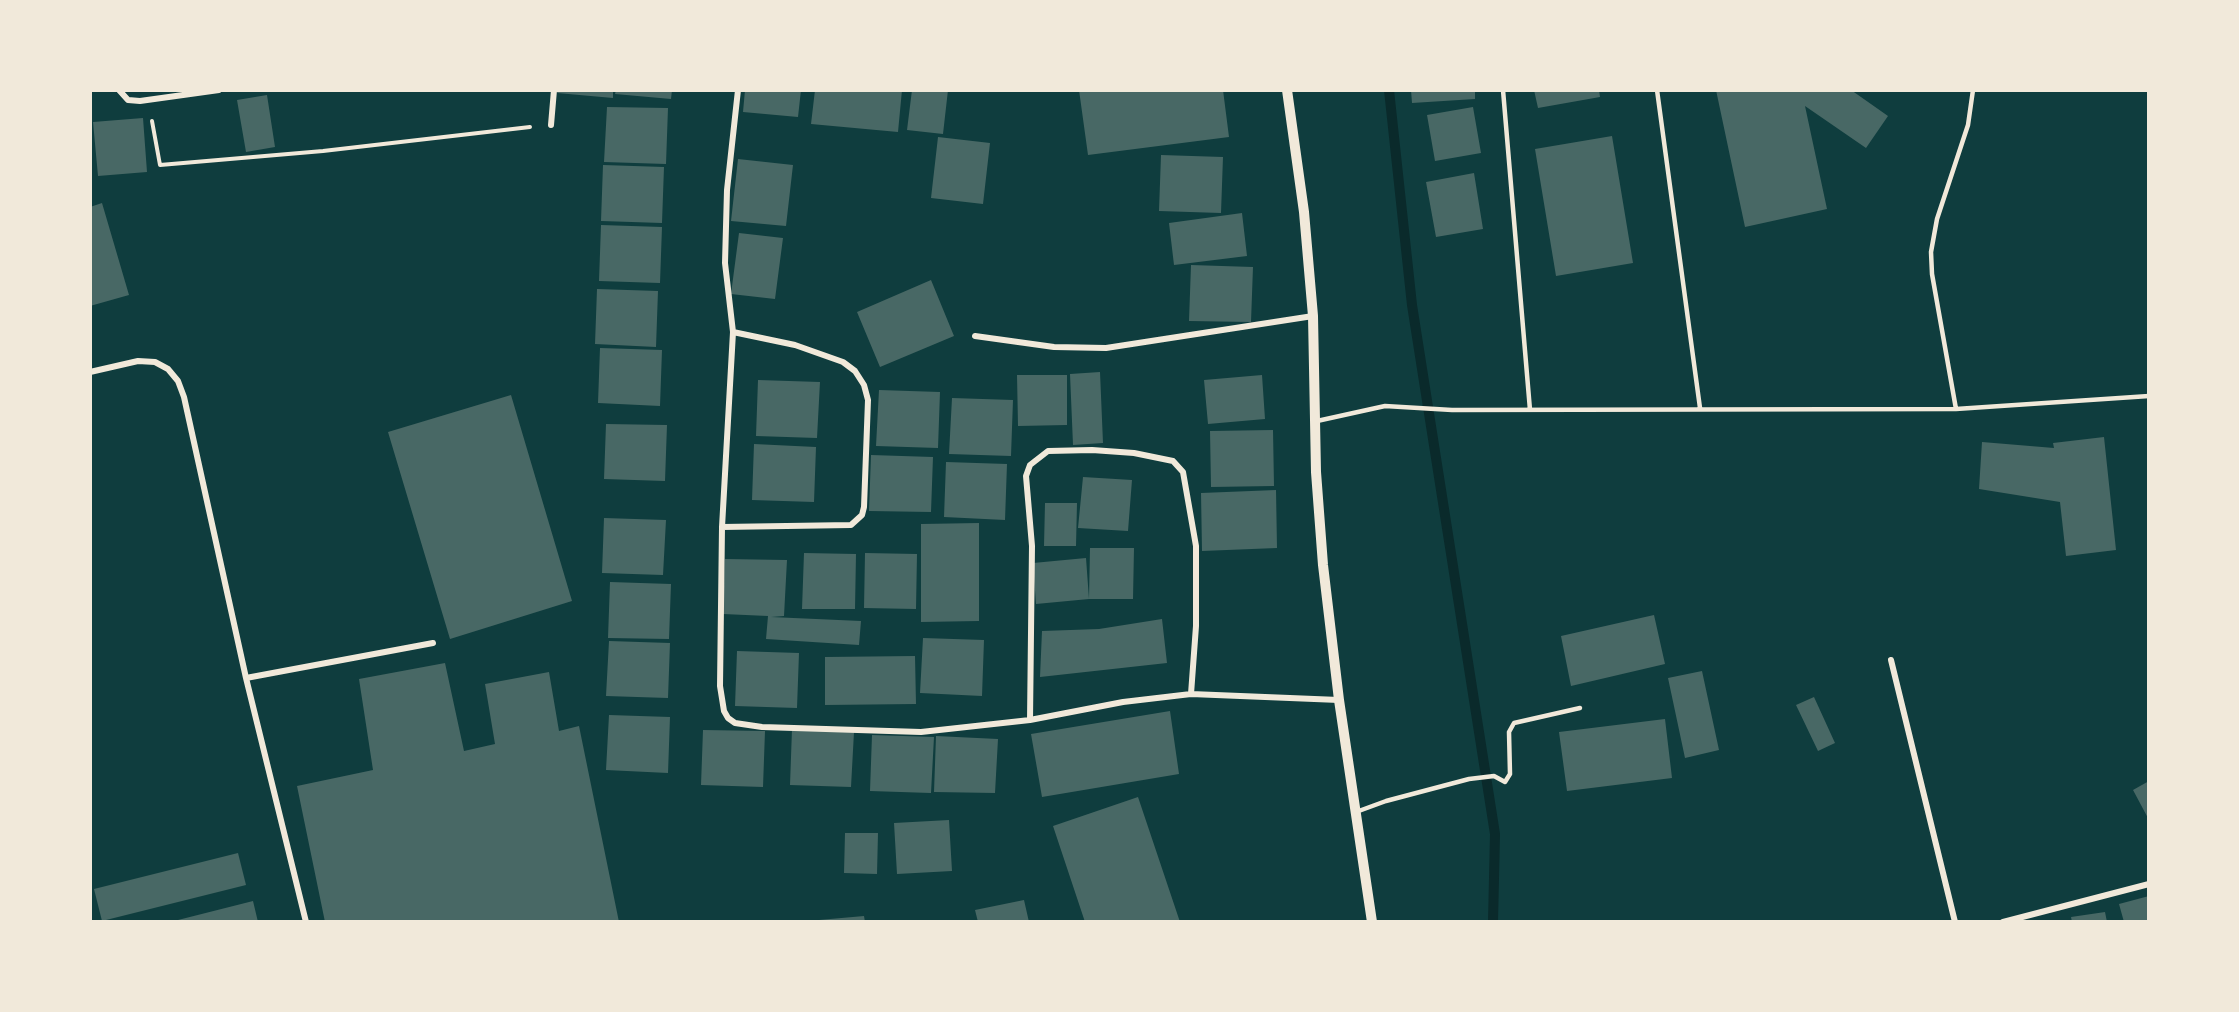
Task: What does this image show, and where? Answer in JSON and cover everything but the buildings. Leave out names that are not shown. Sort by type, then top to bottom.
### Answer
[{"type":"street","points":[[119,90],[128,100],[148,100],[219,90]]},
{"type":"street","points":[[551,125],[554,90]]},
{"type":"street","points":[[738,90],[727,190],[725,263],[733,332],[722,526],[720,686],[724,711],[735,723],[762,727],[921,732],[1030,720],[1123,702],[1191,694],[1339,700]]},
{"type":"street","points":[[1287,90],[1303,201],[1312,316],[1323,565],[1339,700],[1372,922]]},
{"type":"street","points":[[975,336],[1054,347],[1106,348],[1312,316]]},
{"type":"street","points":[[722,526],[851,525],[862,515],[864,507],[868,400],[864,385],[855,371],[843,362],[795,345],[733,332]]},
{"type":"street","points":[[90,372],[138,361],[155,362],[168,369],[178,381],[184,397],[246,678],[306,922]]},
{"type":"street","points":[[1030,720],[1032,546],[1026,476],[1030,465],[1047,451],[1092,450],[1134,453],[1173,461],[1183,472],[1196,546],[1196,626],[1191,694]]},
{"type":"street","points":[[246,678],[433,643]]},
{"type":"street","points":[[1890,660],[1955,922]]},
{"type":"street","points":[[2003,922],[2149,884]]},
{"type":"lane","points":[[1503,90],[1530,410]]},
{"type":"lane","points":[[1657,90],[1700,408]]},
{"type":"lane","points":[[1956,409],[1932,274],[1931,252],[1937,219],[1968,125],[1973,90]]},
{"type":"lane","points":[[1315,421],[1384,406],[1452,410],[1956,409],[2149,396]]},
{"type":"lane","points":[[1355,812],[1386,801],[1469,780],[1494,776],[1505,782],[1510,774],[1509,732],[1514,723],[1580,708]]},
{"type":"path","points":[[148,100],[160,165],[551,125]]},
{"type":"waterway","points":[[1389,90],[1412,305],[1495,834],[1493,922]]}]
